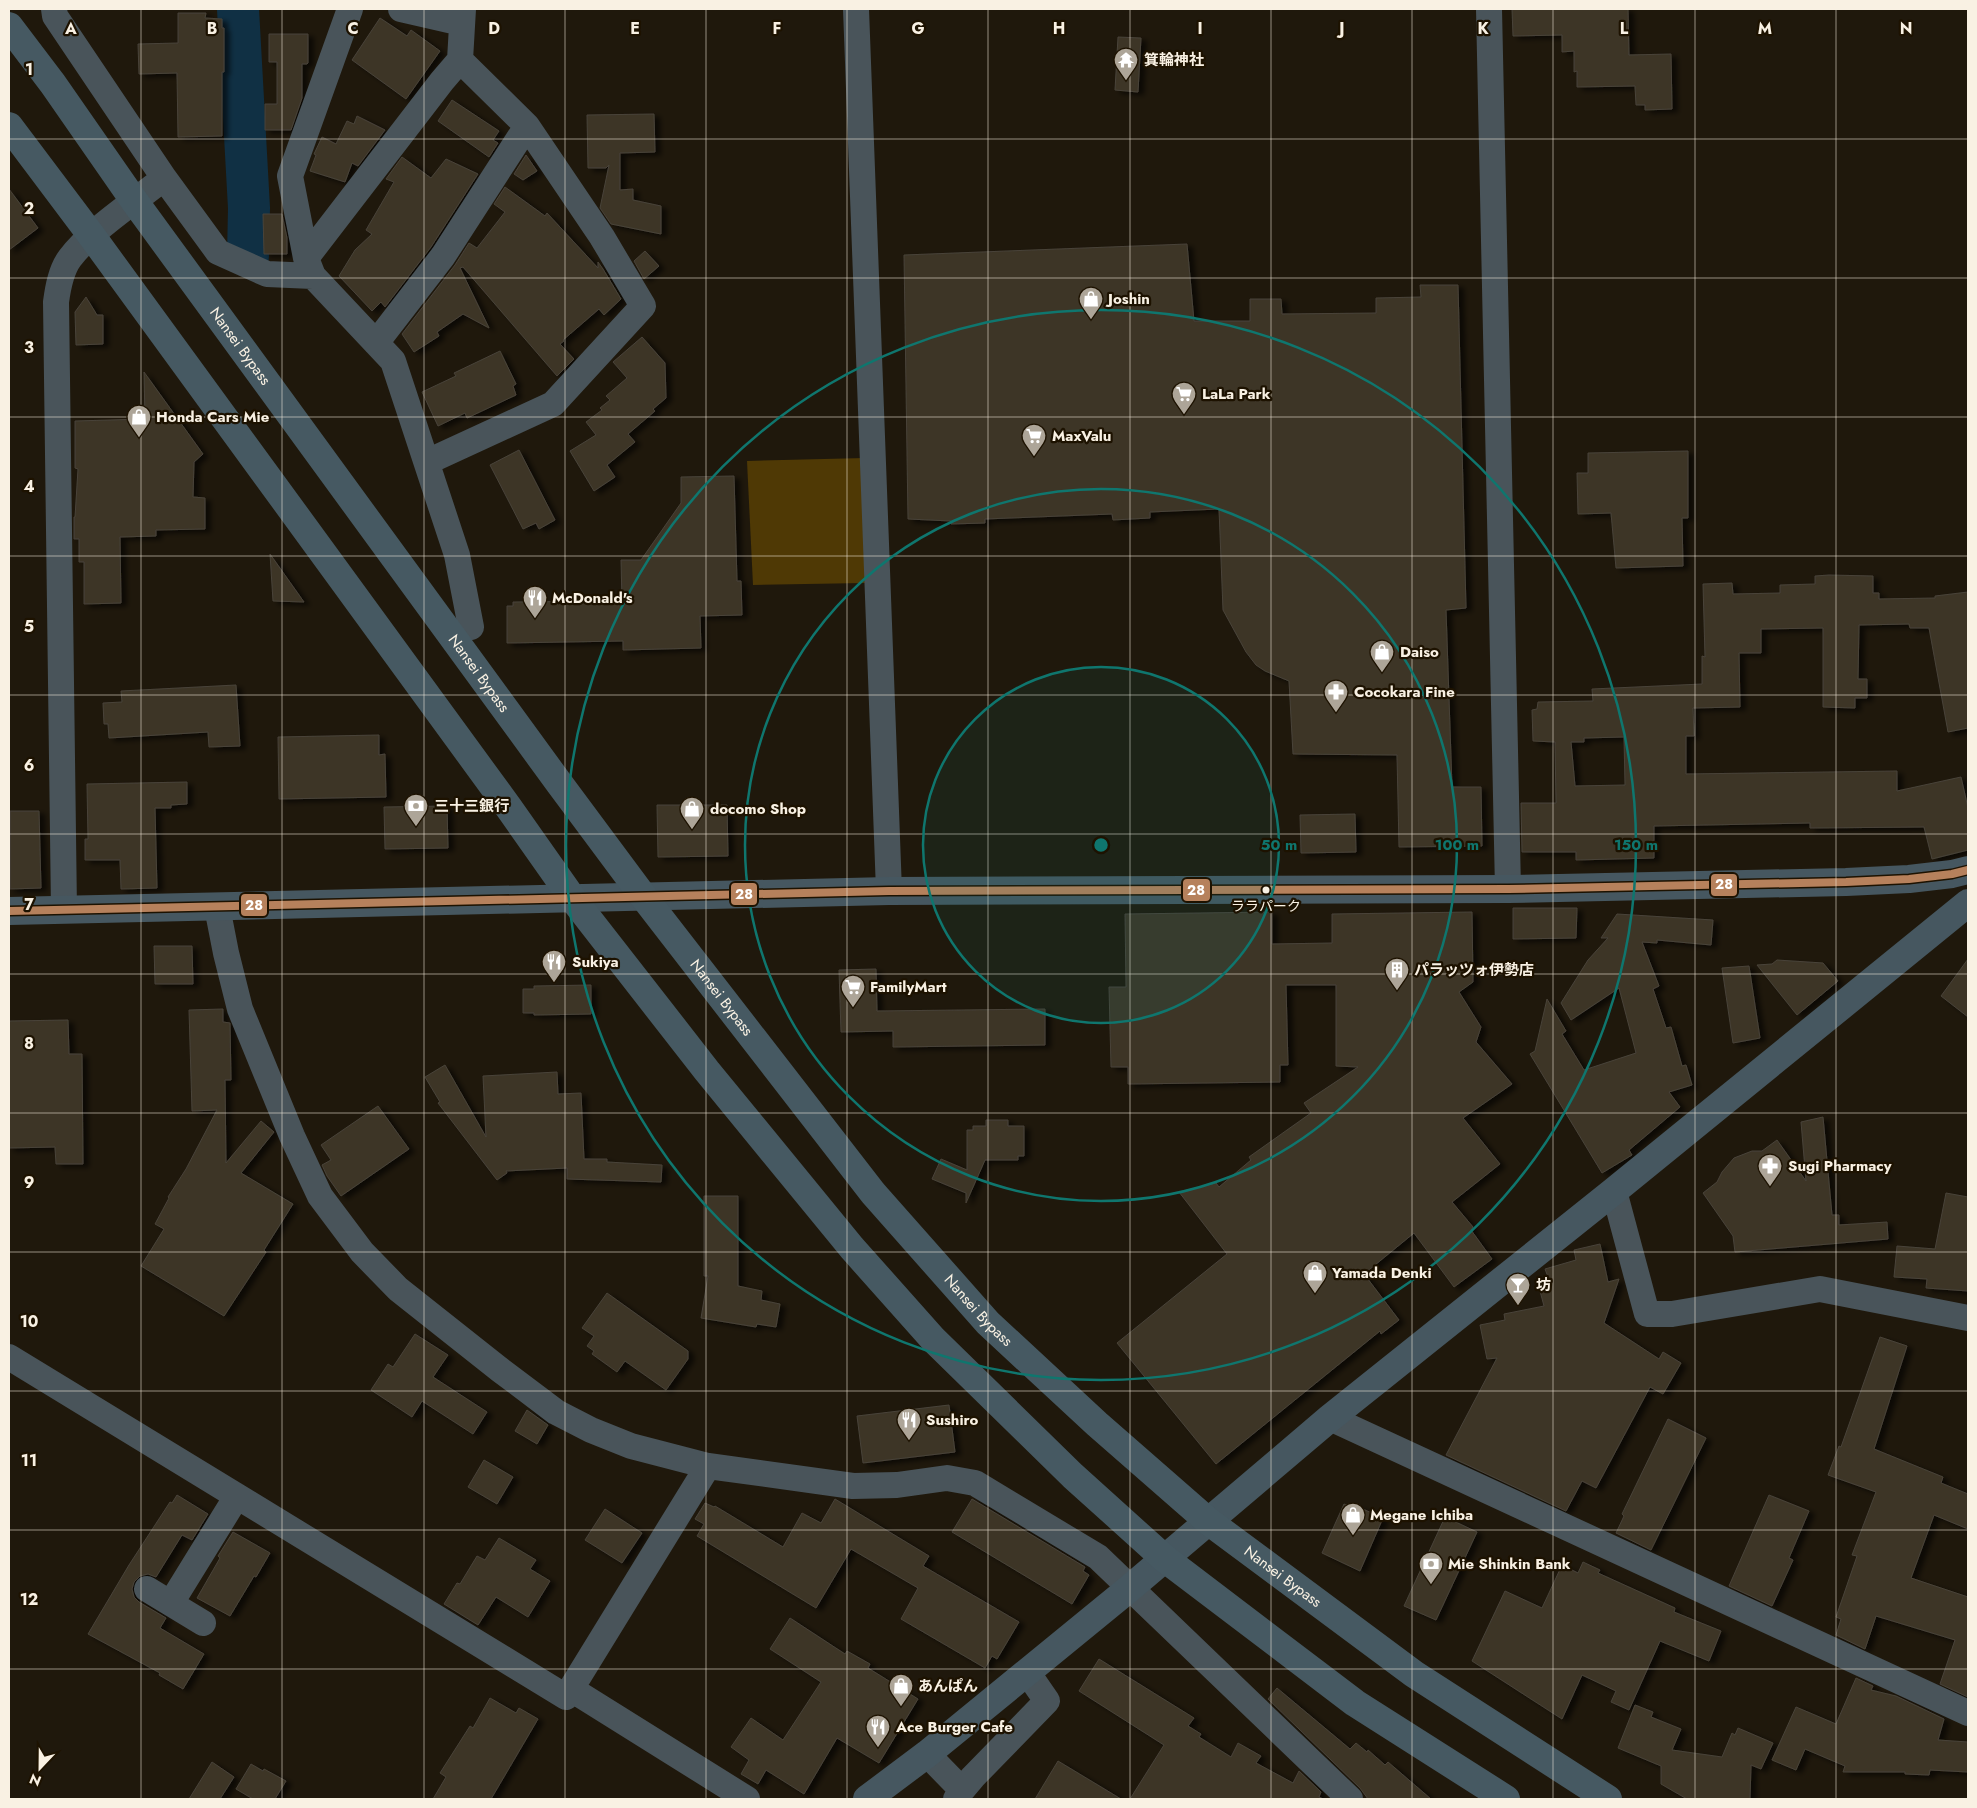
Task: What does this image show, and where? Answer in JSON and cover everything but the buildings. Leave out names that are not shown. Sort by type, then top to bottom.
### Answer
[{"type":"highway","name":"Nansei Bypass","points":[[9,26],[53,84],[134,202],[643,896],[873,1193],[988,1323],[1097,1424],[1208,1521],[1414,1674],[1608,1799]]},
{"type":"highway","points":[[9,126],[503,800],[573,899],[708,1071],[834,1225],[933,1339],[1073,1476],[1164,1558],[1355,1703],[1506,1799]]},
{"type":"main road","points":[[9,911],[889,891],[1508,889],[1873,881],[1909,879],[1952,874],[1968,870]]},
{"type":"main road","points":[[867,1799],[927,1754],[1130,1588],[1330,1418],[1614,1191],[1968,903]]},
{"type":"street","points":[[54,9],[55,16],[164,178],[218,252],[267,274],[310,267],[436,88],[460,60],[463,16],[401,9]]},
{"type":"street","points":[[350,9],[290,176],[310,267],[393,361],[457,555],[471,626]]},
{"type":"street","points":[[856,9],[889,891]]},
{"type":"street","points":[[1489,9],[1508,889]]},
{"type":"street","points":[[427,462],[553,404],[643,306],[602,237],[527,126],[460,60]]},
{"type":"street","points":[[376,343],[443,256],[527,126]]},
{"type":"street","points":[[64,910],[56,302],[59,283],[70,259],[91,236],[164,178]]},
{"type":"street","points":[[217,907],[240,1009],[292,1136],[320,1196],[362,1252],[398,1289],[556,1412],[591,1430],[631,1446],[708,1466],[853,1486],[897,1485],[947,1478],[975,1483],[1098,1557],[1350,1799]]},
{"type":"street","points":[[1614,1191],[1647,1314],[1672,1314],[1820,1289],[1968,1318]]},
{"type":"street","points":[[9,1357],[566,1697],[708,1466]]},
{"type":"street","points":[[1330,1418],[1968,1713]]},
{"type":"street","points":[[171,1604],[237,1496]]},
{"type":"street","points":[[147,1589],[202,1623]]},
{"type":"street","points":[[927,1754],[959,1795],[973,1777],[1046,1701],[1027,1672]]},
{"type":"street","points":[[571,1689],[747,1799]]},
{"type":"shaded area","points":[[865,458],[865,583],[753,585],[747,461]]},
{"type":"waterway","points":[[238,9],[249,208],[248,256]]},
{"type":"transit line","name":"28","points":[[9,911],[889,891],[1508,889],[1846,882],[1909,879],[1952,874],[1968,870]]},
{"type":"place","name":"箕輪神社","points":[[1126,81]]},
{"type":"place","name":"Joshin","points":[[1091,320]]},
{"type":"place","name":"LaLa Park","points":[[1184,415]]},
{"type":"place","name":"Honda Cars Mie","points":[[139,438]]},
{"type":"place","name":"MaxValu","points":[[1034,457]]},
{"type":"place","name":"McDonald's","points":[[535,619]]},
{"type":"place","name":"Daiso","points":[[1382,673]]},
{"type":"place","name":"Cocokara Fine","points":[[1336,713]]},
{"type":"place","name":"三十三銀行","points":[[416,827]]},
{"type":"place","name":"docomo Shop","points":[[692,830]]},
{"type":"place","name":"ララパーク","points":[[1266,890]]},
{"type":"place","name":"Sukiya","points":[[554,983]]},
{"type":"place","name":"パラッツォ伊勢店","points":[[1397,991]]},
{"type":"place","name":"FamilyMart","points":[[853,1008]]},
{"type":"place","name":"Sugi Pharmacy","points":[[1770,1187]]},
{"type":"place","name":"Yamada Denki","points":[[1315,1294]]},
{"type":"place","name":"坊","points":[[1518,1306]]},
{"type":"place","name":"Sushiro","points":[[909,1441]]},
{"type":"place","name":"Megane Ichiba","points":[[1353,1536]]},
{"type":"place","name":"Mie Shinkin Bank","points":[[1431,1585]]},
{"type":"place","name":"あんぱん","points":[[901,1707]]},
{"type":"place","name":"Ace Burger Cafe","points":[[878,1748]]}]
